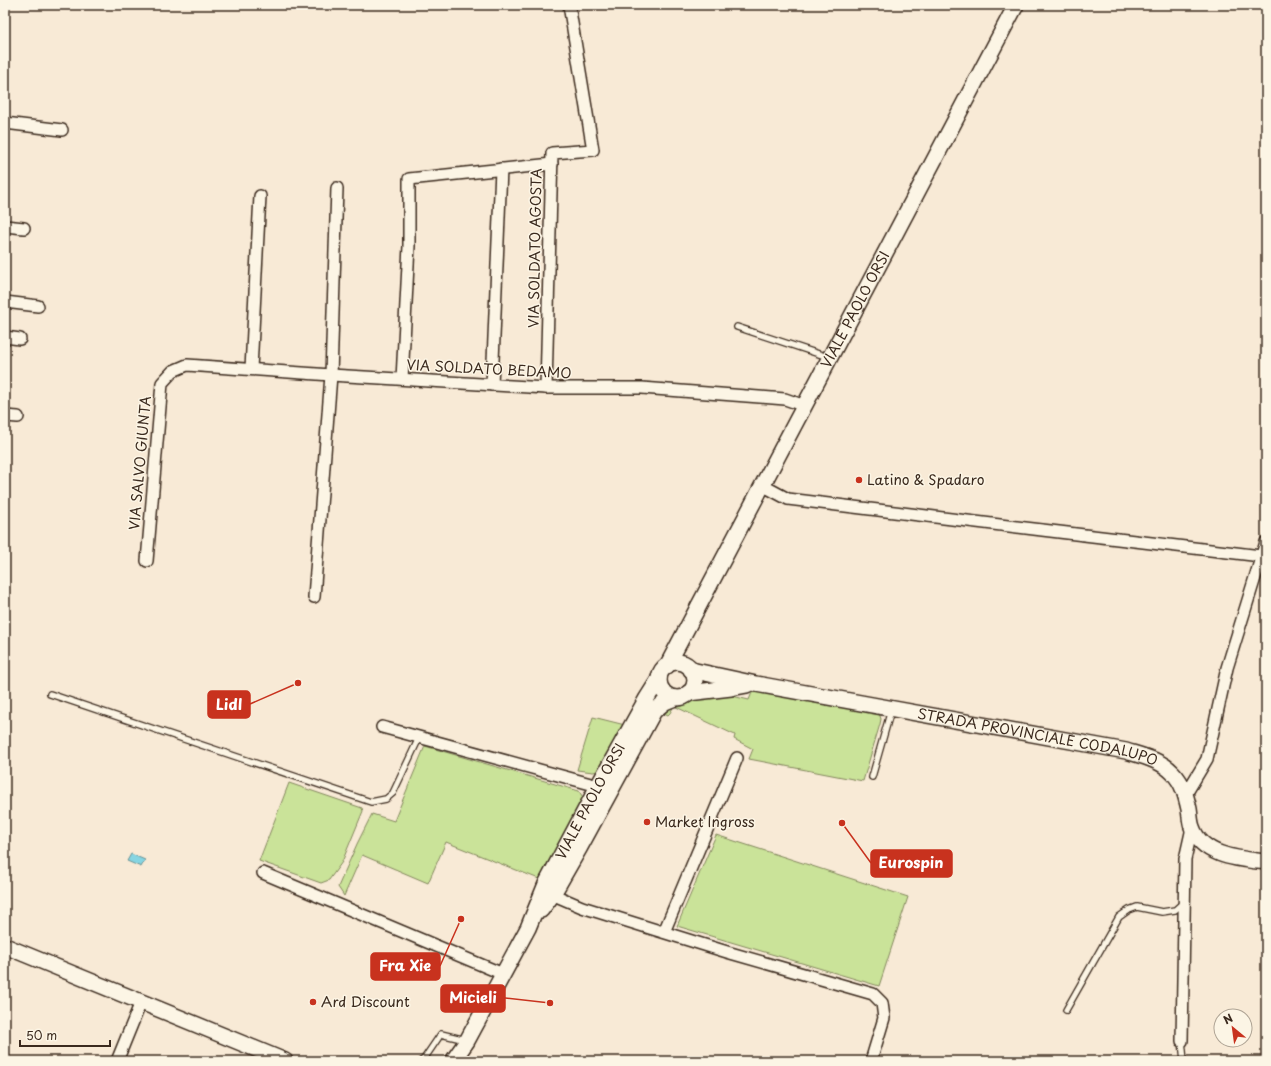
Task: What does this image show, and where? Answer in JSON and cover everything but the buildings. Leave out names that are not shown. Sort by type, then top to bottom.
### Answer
[{"type":"main road","name":"VIALE PAOLO ORSI","points":[[693,614],[805,406],[1016,5]]},
{"type":"main road","points":[[693,614],[686,645],[686,658],[694,676],[694,682],[692,688],[682,695],[668,696],[663,692],[660,686],[659,679],[661,671],[667,666],[693,614]]},
{"type":"main road","points":[[667,666],[678,663],[690,669]]},
{"type":"main road","name":"STRADA PROVINCIALE CODALUPO","points":[[690,669],[756,684],[1126,751],[1150,759],[1163,765],[1180,781],[1186,794],[1192,828],[1198,839],[1208,847],[1222,854],[1237,858],[1266,862]]},
{"type":"main road","name":"VIALE PAOLO ORSI","points":[[453,1061],[462,1050],[548,892],[598,786],[659,679]]},
{"type":"main road","name":"VIALE PAOLO ORSI","points":[[548,892],[580,847],[645,726],[657,707],[682,695],[756,684]]},
{"type":"main road","points":[[5,946],[285,1061]]},
{"type":"street","name":"VIA SOLDATO AGOSTA","points":[[546,388],[552,153],[593,150],[570,5]]},
{"type":"street","points":[[5,123],[62,130]]},
{"type":"street","points":[[402,379],[409,246],[409,179],[552,164]]},
{"type":"street","points":[[492,385],[501,169]]},
{"type":"street","points":[[314,597],[331,375],[337,188]]},
{"type":"street","points":[[251,369],[260,196]]},
{"type":"street","points":[[5,226],[24,228]]},
{"type":"street","points":[[5,302],[38,306]]},
{"type":"street","points":[[5,337],[20,338]]},
{"type":"street","name":"VIA SOLDATO BEDAMO","points":[[173,371],[186,365],[546,388],[642,388],[785,399],[805,406]]},
{"type":"street","name":"VIA SALVO GIUNTA","points":[[146,561],[162,383],[173,371]]},
{"type":"street","points":[[5,416],[18,417]]},
{"type":"street","points":[[762,485],[788,499],[998,524],[1040,531],[1261,556]]},
{"type":"street","points":[[1186,794],[1207,758],[1227,668],[1266,542]]},
{"type":"street","points":[[382,727],[598,786],[607,782],[628,746],[645,726]]},
{"type":"street","points":[[664,932],[737,758]]},
{"type":"street","points":[[580,847],[585,827],[602,793],[598,786]]},
{"type":"street","points":[[1182,1041],[1185,859],[1192,828]]},
{"type":"street","points":[[263,873],[503,974]]},
{"type":"street","points":[[548,892],[582,907],[727,952],[873,994],[882,1003],[884,1018],[871,1061]]},
{"type":"street","points":[[117,1061],[141,1002]]},
{"type":"lane","points":[[737,327],[830,358]]},
{"type":"lane","points":[[50,694],[371,802],[386,799],[393,793],[419,738]]},
{"type":"lane","points":[[872,777],[891,708]]},
{"type":"lane","points":[[1066,1010],[1119,917],[1129,910],[1137,907],[1162,912],[1175,910],[1184,902]]},
{"type":"lane","points":[[422,1061],[441,1034],[462,1050]]},
{"type":"lane","points":[[1182,1041],[1184,1061]]},
{"type":"green space","points":[[753,690],[879,713],[881,719],[880,724],[863,781],[749,759],[753,749],[734,739],[735,735],[674,706],[668,715],[660,711],[688,699],[728,695],[749,700]]},
{"type":"green space","points":[[593,717],[625,725],[600,771],[593,772],[577,770]]},
{"type":"green space","points":[[425,746],[579,791],[584,799],[544,881],[446,842],[428,883],[362,855],[344,896],[338,887],[372,814],[394,821]]},
{"type":"green space","points":[[289,783],[362,808],[363,811],[342,862],[329,880],[321,883],[259,861]]},
{"type":"green space","points":[[716,835],[908,897],[879,986],[677,926]]},
{"type":"water","points":[[131,854],[145,860],[141,867],[127,861]]},
{"type":"place","name":"Latino & Spadaro","points":[[859,480]]},
{"type":"place","name":"Lidl","points":[[298,683]]},
{"type":"place","name":"Market Ingross","points":[[647,822]]},
{"type":"place","name":"Eurospin","points":[[842,823]]},
{"type":"place","name":"Fra Xie","points":[[461,919]]},
{"type":"place","name":"Ard Discount","points":[[313,1002]]},
{"type":"place","name":"Micieli","points":[[550,1003]]}]
